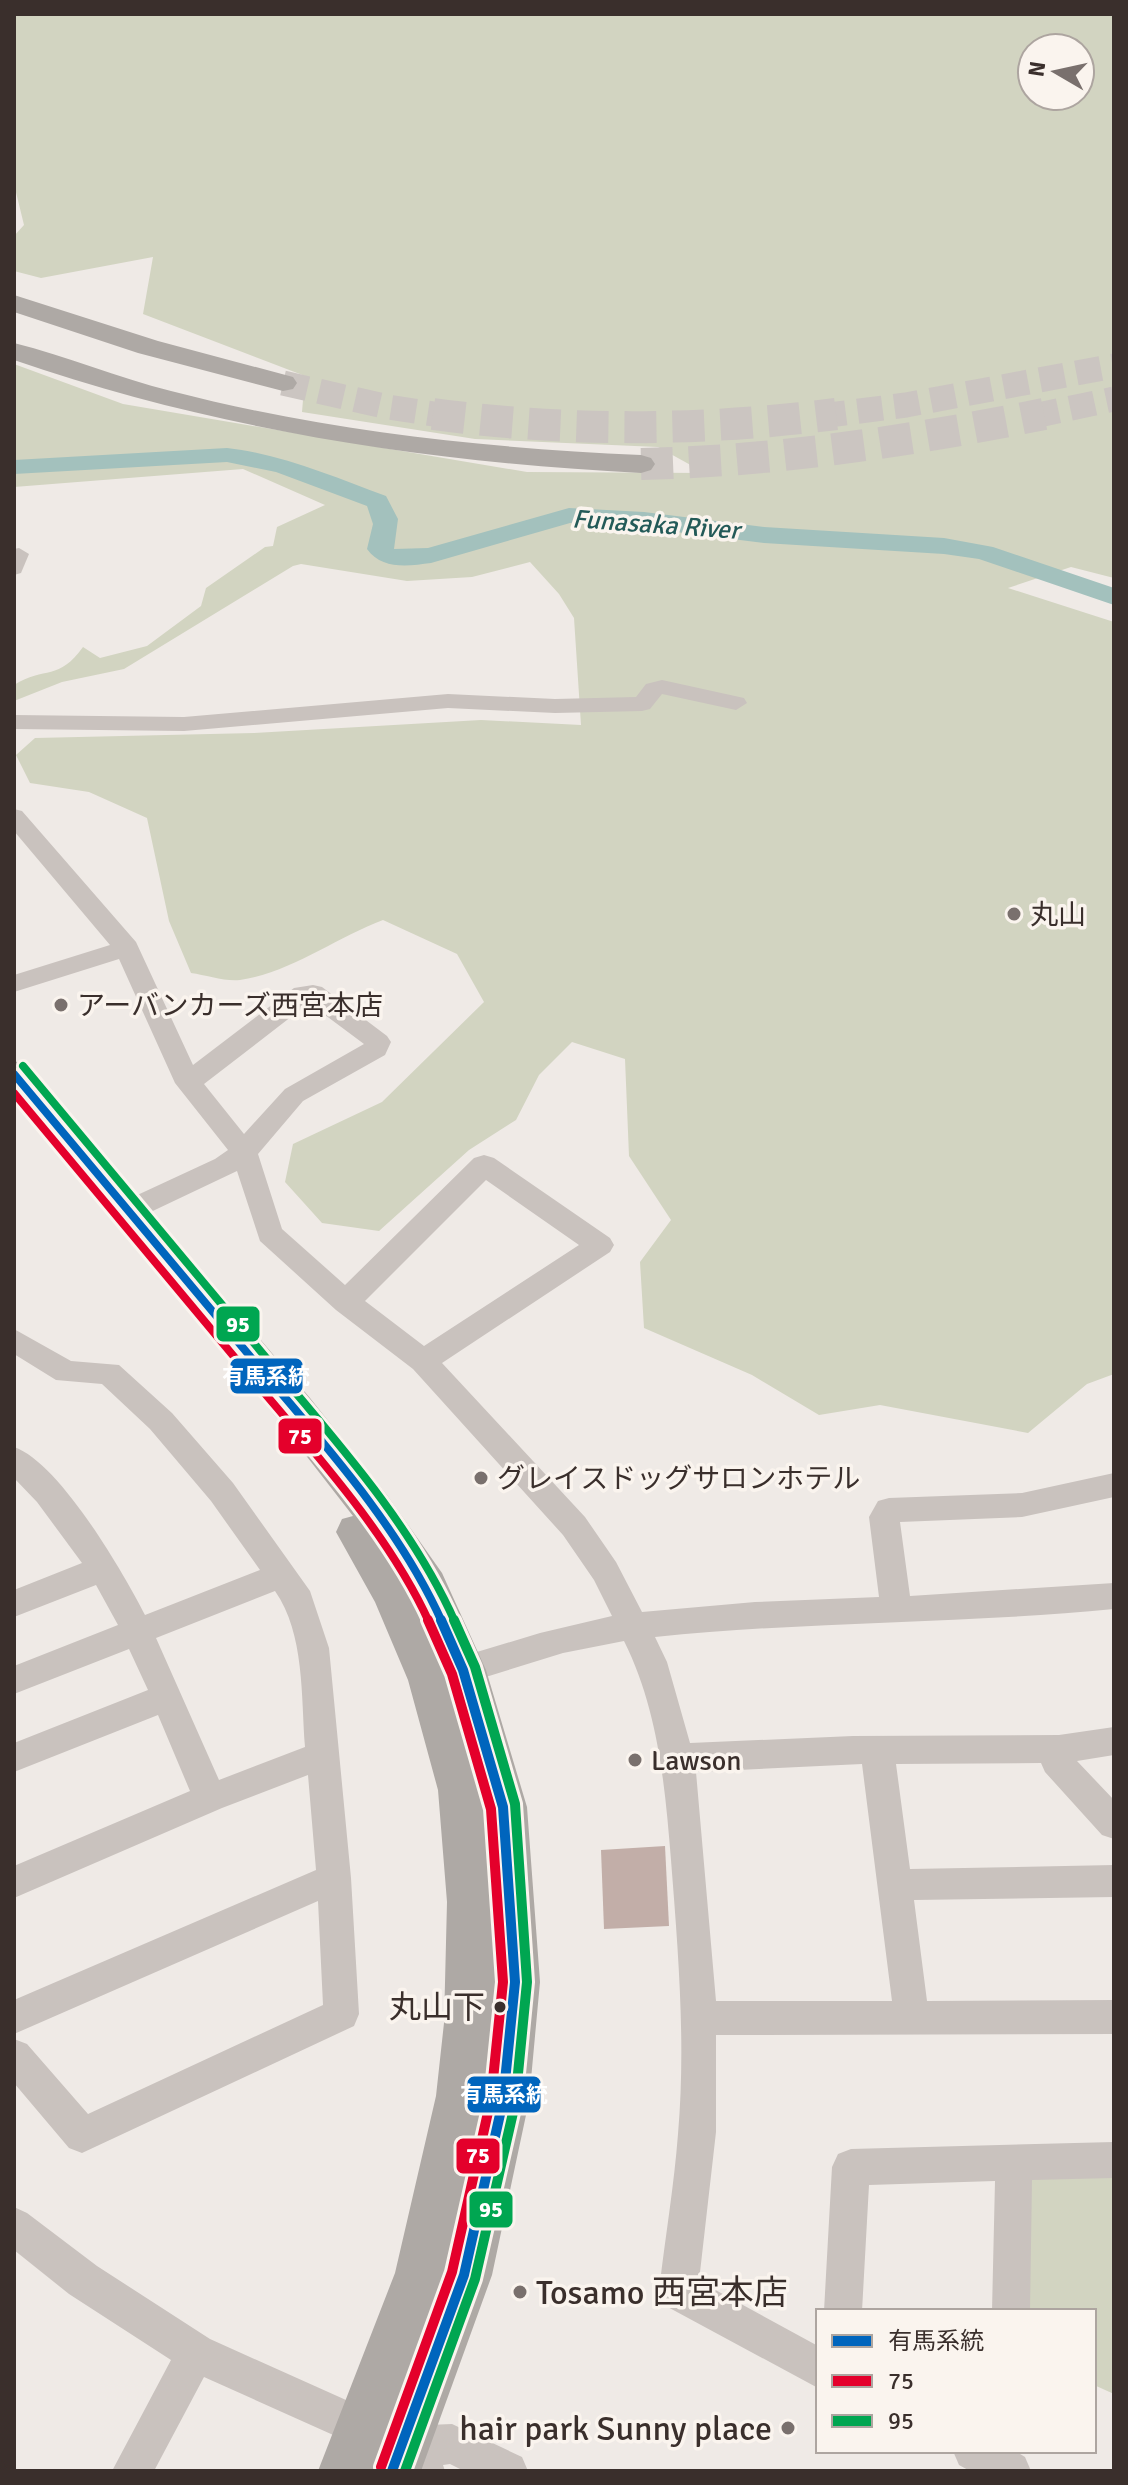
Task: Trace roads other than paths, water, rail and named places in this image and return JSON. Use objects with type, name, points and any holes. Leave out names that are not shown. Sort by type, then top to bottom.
[{"type":"highway","points":[[14,284],[148,347],[283,383]]},
{"type":"highway","points":[[14,303],[67,311]]},
{"type":"highway","points":[[14,335],[210,398],[422,446]]},
{"type":"highway","points":[[14,351],[50,365],[171,398],[282,423],[422,446],[522,458],[641,464]]},
{"type":"highway","points":[[14,1074],[295,1410],[371,1507],[426,1586],[447,1675],[462,1790],[472,1902],[470,2023],[462,2096],[423,2273],[397,2454],[347,2471]]},
{"type":"highway","points":[[14,1109],[355,1527],[447,1675]]},
{"type":"street","points":[[14,722],[184,724],[448,701],[555,706],[642,704],[654,689],[662,687],[736,703]]},
{"type":"street","points":[[14,816],[127,948],[188,1083],[244,1152],[270,1234],[346,1302],[423,1361],[574,1526],[605,1571],[634,1626],[651,1662],[677,1758],[697,1962],[697,2132],[678,2291],[816,2367]]},
{"type":"street","points":[[14,984],[127,948]]},
{"type":"street","points":[[128,1211],[225,1166],[244,1152],[294,1095],[376,1049],[378,1042],[313,993],[303,994],[188,1083]]},
{"type":"street","points":[[346,1302],[484,1165],[600,1245],[423,1361]]},
{"type":"street","points":[[14,1340],[66,1372],[109,1373],[161,1421],[212,1480],[299,1600],[313,1648],[334,1878],[341,2014],[82,2135],[14,2056]]},
{"type":"street","points":[[14,1459],[37,1479],[103,1568],[137,1632],[210,1798]]},
{"type":"street","points":[[896,1610],[884,1517],[889,1510],[1022,1505],[1114,1485]]},
{"type":"street","points":[[14,1604],[103,1568]]},
{"type":"street","points":[[14,1680],[282,1575]]},
{"type":"street","points":[[447,1675],[572,1637],[634,1626],[795,1611],[1013,1606],[1114,1596]]},
{"type":"street","points":[[14,1758],[166,1697]]},
{"type":"street","points":[[677,1758],[877,1750],[1051,1749],[1114,1741]]},
{"type":"street","points":[[1051,1749],[1057,1762],[1114,1824]]},
{"type":"street","points":[[877,1750],[912,2019]]},
{"type":"street","points":[[14,1882],[210,1798],[323,1755]]},
{"type":"street","points":[[14,2017],[334,1878]]},
{"type":"street","points":[[894,1885],[1114,1881]]},
{"type":"street","points":[[699,2018],[1114,2017]]},
{"type":"street","points":[[843,2309],[851,2167],[1114,2160]]},
{"type":"street","points":[[1011,2309],[1014,2163]]},
{"type":"street","points":[[14,2226],[83,2280],[196,2353],[397,2454],[452,2444],[508,2471]]},
{"type":"street","points":[[132,2471],[196,2353]]},
{"type":"waterway","name":"Funasaka River","points":[[14,467],[227,455],[253,458],[377,501],[385,519],[380,549],[386,556],[412,558],[431,555],[569,515],[644,520],[764,535],[944,546],[984,552],[1114,597]]},
{"type":"tunnel","points":[[821,416],[906,405],[1114,366]]},
{"type":"tunnel","points":[[283,383],[388,407],[437,414]]},
{"type":"tunnel","points":[[1038,415],[1114,399]]},
{"type":"tunnel","points":[[433,414],[437,414]]},
{"type":"tunnel","points":[[437,414],[534,424],[634,427],[735,424],[836,414]]},
{"type":"tunnel","points":[[437,414],[447,416]]},
{"type":"tunnel","points":[[1038,415],[1044,414]]},
{"type":"tunnel","points":[[641,464],[743,459],[844,448],[1038,415]]},
{"type":"tunnel","points":[[1034,416],[1038,415]]},
{"type":"place","name":"丸山","points":[[1014,914]]},
{"type":"place","name":"アーバンカーズ西宮本店","points":[[61,1005]]},
{"type":"place","name":"グレイスドッグサロンホテル","points":[[481,1478]]},
{"type":"place","name":"Lawson","points":[[635,1760]]},
{"type":"place","name":"丸山下","points":[[500,2007]]},
{"type":"place","name":"Tosamo 西宮本店","points":[[520,2292]]},
{"type":"place","name":"hair park Sunny place","points":[[788,2428]]}]
